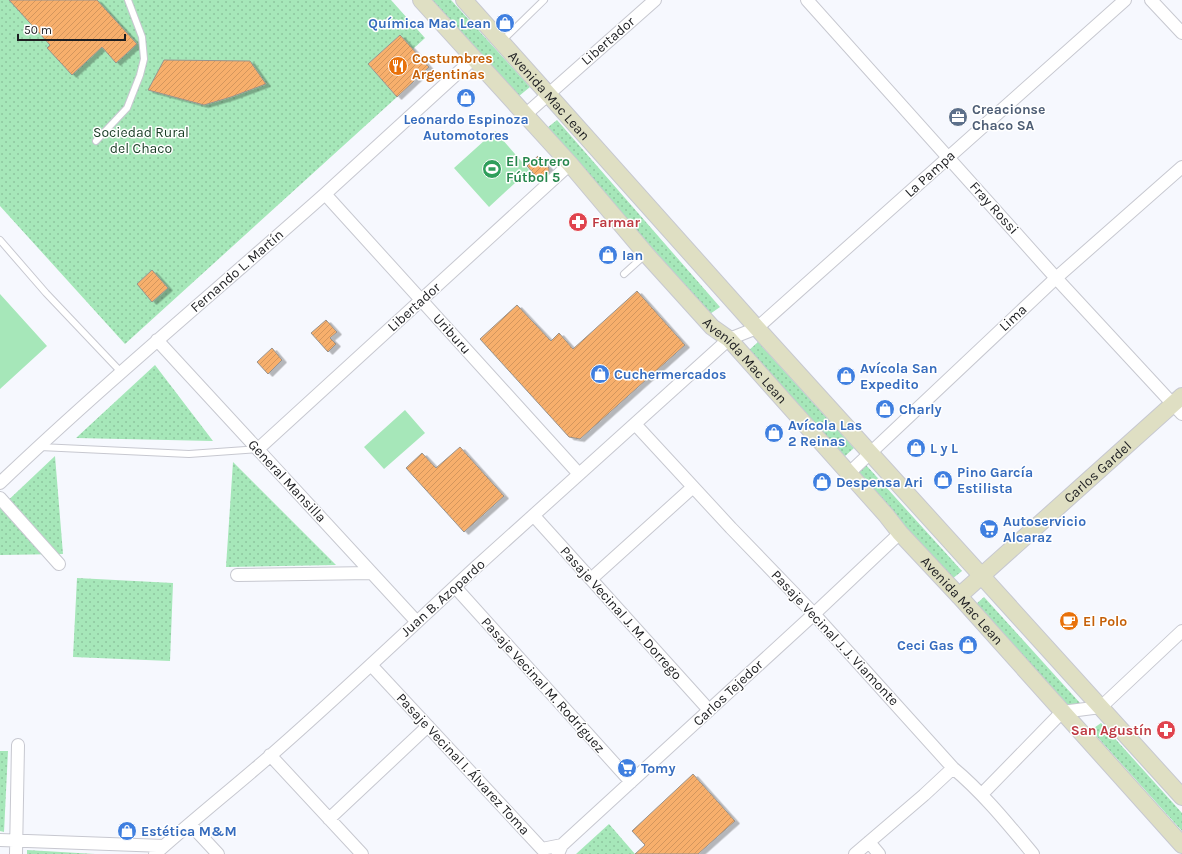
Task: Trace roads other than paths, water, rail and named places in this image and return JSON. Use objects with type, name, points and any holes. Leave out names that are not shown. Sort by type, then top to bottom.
[{"type":"main road","name":"Avenida Mac Lean","points":[[421,0],[570,164],[646,254],[712,327],[729,339],[886,515],[900,533],[959,596],[1182,845]]},
{"type":"main road","name":"Avenida Mac Lean","points":[[464,0],[757,328],[1182,797]]},
{"type":"main road","name":"Carlos Gardel","points":[[959,596],[1179,405]]},
{"type":"street","name":"Libertador","points":[[526,115],[655,0]]},
{"type":"street","name":"Fray Rossi","points":[[807,0],[1056,278],[1179,405]]},
{"type":"street","name":"La Pampa","points":[[729,339],[757,328],[1125,0]]},
{"type":"street","points":[[1151,0],[1182,33]]},
{"type":"street","name":"Fernando L. Martín","points":[[0,483],[121,372],[325,194],[474,58]]},
{"type":"street","name":"Libertador","points":[[258,449],[570,164]]},
{"type":"street","name":"Lima","points":[[848,474],[1056,278],[1182,167]]},
{"type":"street","name":"Uriburu","points":[[325,194],[579,474]]},
{"type":"street","name":"Juan B. Azopardo","points":[[159,850],[270,755],[371,665],[729,339]]},
{"type":"street","name":"General Mansilla","points":[[157,340],[417,622]]},
{"type":"street","name":"Pasaje Vecinal J. J. Viamonte","points":[[635,424],[814,614],[953,768],[982,794],[1033,854]]},
{"type":"street","points":[[591,579],[693,486]]},
{"type":"street","points":[[0,498],[59,564]]},
{"type":"street","name":"Pasaje Vecinal J. M. Dorrego","points":[[534,516],[709,710]]},
{"type":"street","name":"Carlos Tejedor","points":[[560,849],[900,533]]},
{"type":"street","points":[[237,575],[372,573]]},
{"type":"street","name":"Pasaje Vecinal M. Rodríguez","points":[[456,588],[631,782]]},
{"type":"street","points":[[982,794],[1062,712],[1101,707],[1182,631]]},
{"type":"street","name":"Pasaje Vecinal I. Álvarez Toma","points":[[371,665],[542,849],[560,849]]},
{"type":"street","points":[[329,819],[428,726]]},
{"type":"street","points":[[16,854],[18,745]]},
{"type":"street","points":[[270,755],[362,854]]},
{"type":"street","points":[[855,854],[953,768]]},
{"type":"street","points":[[190,824],[218,854]]},
{"type":"street","points":[[0,840],[159,850]]},
{"type":"street","points":[[869,842],[879,854]]},
{"type":"lane","points":[[96,141],[127,108],[140,75],[144,59],[142,37],[128,0]]},
{"type":"lane","points":[[501,42],[544,0]]},
{"type":"lane","points":[[0,240],[46,293],[121,372]]},
{"type":"lane","points":[[624,274],[646,254]]},
{"type":"lane","points":[[38,447],[189,454],[258,449]]},
{"type":"place","name":"Química Mac Lean","points":[[505,23]]},
{"type":"place","name":"Costumbres Argentinas","points":[[398,66]]},
{"type":"place","name":"Leonardo Espinoza Automotores","points":[[466,98]]},
{"type":"place","name":"Creacionse Chaco SA","points":[[958,117]]},
{"type":"place","name":"El Potrero Fútbol 5","points":[[492,169]]},
{"type":"place","name":"Farmar","points":[[578,222]]},
{"type":"place","name":"Ian","points":[[608,255]]},
{"type":"place","name":"Cuchermercados","points":[[600,374]]},
{"type":"place","name":"Avícola San Expedito","points":[[846,376]]},
{"type":"place","name":"Charly","points":[[885,409]]},
{"type":"place","name":"Avícola Las 2 Reinas","points":[[774,433]]},
{"type":"place","name":"L y L","points":[[916,448]]},
{"type":"place","name":"Pino García Estilista","points":[[943,480]]},
{"type":"place","name":"Despensa Ari","points":[[822,482]]},
{"type":"place","name":"Autoservicio Alcaraz","points":[[989,529]]},
{"type":"place","name":"El Polo","points":[[1069,621]]},
{"type":"place","name":"Ceci Gas","points":[[968,645]]},
{"type":"place","name":"San Agustín","points":[[1166,730]]},
{"type":"place","name":"Tomy","points":[[627,768]]},
{"type":"place","name":"Estética M&M","points":[[127,831]]},
{"type":"park label","name":"Sociedad Rural del Chaco","points":[[141,140]]}]
